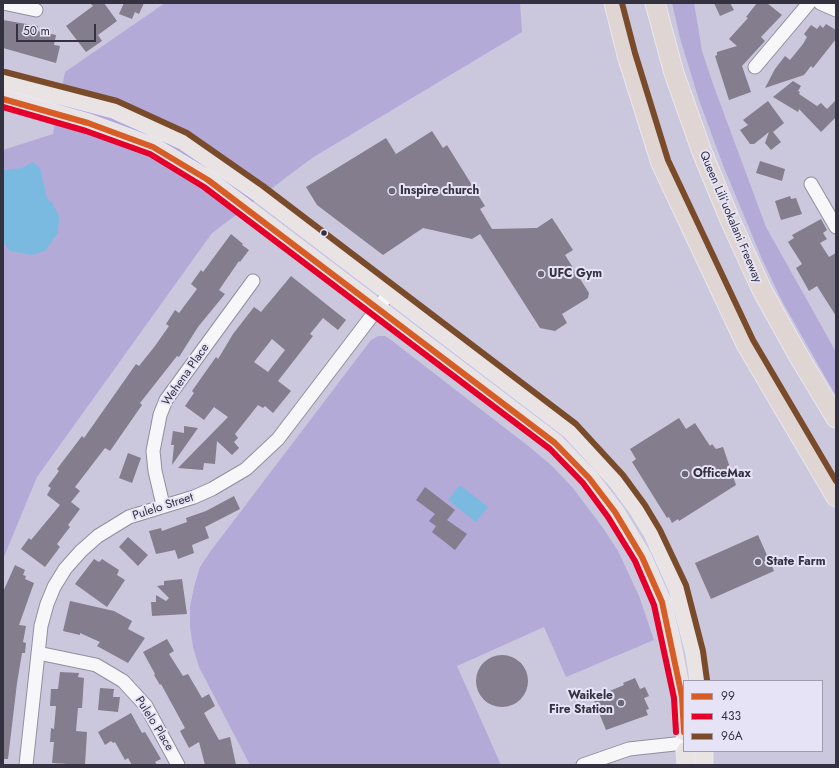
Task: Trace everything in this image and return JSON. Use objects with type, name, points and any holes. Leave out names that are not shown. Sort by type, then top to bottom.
[{"type":"highway","points":[[614,3],[627,55],[661,163],[746,344],[836,497]]},
{"type":"highway","name":"Queen Liliʻuokalani Freeway","points":[[655,3],[674,73],[702,152],[730,220],[762,290],[798,355],[836,418]]},
{"type":"main road","points":[[3,80],[114,109],[183,140],[258,192],[571,430],[617,480],[639,510],[653,533],[675,582],[687,618],[695,652],[699,680]]},
{"type":"main road","points":[[3,99],[88,123],[152,147],[208,180],[555,442],[589,478],[615,512],[642,557],[662,602],[677,669],[683,723]]},
{"type":"main road","points":[[685,752],[686,765]]},
{"type":"main road","points":[[704,752],[704,765]]},
{"type":"street","points":[[3,3],[36,10]]},
{"type":"street","points":[[755,67],[810,3]]},
{"type":"street","points":[[820,3],[836,10]]},
{"type":"street","points":[[811,184],[836,228]]},
{"type":"street","name":"Wehena Place","points":[[163,505],[155,471],[153,451],[160,414],[166,400],[253,281]]},
{"type":"street","name":"Pulelo Street","points":[[26,765],[41,626],[47,604],[54,587],[65,569],[81,551],[114,526],[141,512],[194,497],[212,489],[246,469],[278,439],[390,292]]},
{"type":"street","name":"Pulelo Place","points":[[38,653],[96,665],[123,681],[146,706],[178,765]]},
{"type":"street","points":[[583,765],[629,749],[683,743]]},
{"type":"shaded area","points":[[165,3],[520,3],[522,32],[312,158],[212,233],[37,477],[3,559],[3,150],[53,134],[65,72]]},
{"type":"shaded area","points":[[672,3],[694,3],[702,51],[766,227],[836,352],[836,396],[782,301],[762,259],[723,165],[699,100],[680,38]]},
{"type":"shaded area","points":[[378,336],[385,336],[391,340],[527,445],[551,465],[573,488],[618,551],[639,596],[654,640],[566,677],[544,627],[457,666],[501,765],[250,765],[199,667],[193,647],[190,627],[190,607],[194,587],[200,567],[210,552],[371,340]]},
{"type":"water","points":[[33,162],[40,168],[47,198],[53,204],[59,216],[58,233],[45,251],[32,255],[10,251],[3,242],[3,170],[22,168]]},
{"type":"water","points":[[460,485],[488,507],[476,522],[448,500]]},
{"type":"building","points":[[90,3],[104,3],[117,21],[98,35],[102,41],[86,52],[66,26],[93,6]]},
{"type":"building","points":[[124,3],[144,3],[139,14],[135,12],[132,19],[119,14]]},
{"type":"building","points":[[714,3],[730,3],[734,10],[720,16]]},
{"type":"building","points":[[757,3],[767,3],[782,15],[761,37],[765,41],[742,66],[751,92],[729,100],[715,56],[717,55],[717,52],[737,46],[729,39],[748,18],[746,17]]},
{"type":"building","points":[[3,20],[38,26],[37,31],[56,35],[54,45],[60,46],[56,63],[3,48]]},
{"type":"building","points":[[826,24],[836,30],[836,39],[813,68],[811,66],[804,75],[765,88],[775,69],[785,56],[790,60],[803,44],[807,37],[804,34],[811,25],[817,29],[820,25],[823,28]]},
{"type":"building","points":[[793,81],[801,86],[798,91],[800,92],[799,94],[817,106],[821,103],[827,109],[836,100],[836,117],[821,132],[799,109],[798,112],[773,97]]},
{"type":"building","points":[[768,101],[784,123],[773,132],[781,142],[771,150],[765,143],[769,132],[754,144],[750,144],[740,130],[748,125],[743,120]]},
{"type":"building","name":"Inspire church","points":[[432,131],[443,148],[447,145],[485,206],[480,209],[492,229],[537,228],[552,218],[573,250],[565,255],[589,293],[588,298],[562,314],[567,323],[555,331],[540,328],[480,234],[472,239],[423,228],[383,255],[317,205],[306,187],[386,138],[396,154]]},
{"type":"building","points":[[760,161],[785,169],[782,181],[756,173]]},
{"type":"building","points":[[790,196],[791,199],[796,198],[802,214],[781,220],[775,201]]},
{"type":"building","points":[[821,219],[827,230],[823,233],[827,239],[820,243],[829,257],[836,253],[836,316],[817,286],[809,291],[796,268],[802,264],[788,242],[794,238],[792,235]]},
{"type":"building","points":[[231,234],[249,250],[240,262],[239,261],[219,290],[225,294],[198,327],[179,357],[177,356],[140,403],[142,405],[110,451],[105,448],[75,487],[80,491],[71,502],[80,509],[68,525],[70,527],[57,544],[60,547],[45,567],[21,549],[29,538],[31,540],[60,505],[47,495],[51,488],[48,486],[59,471],[57,469],[82,436],[84,438],[136,364],[139,366],[155,346],[169,326],[166,324],[175,310],[179,313],[197,289],[191,284],[201,270],[203,272]]},
{"type":"building","points":[[291,276],[346,320],[338,330],[323,318],[310,334],[313,336],[278,381],[291,391],[273,413],[265,406],[263,408],[258,405],[235,434],[238,438],[234,442],[239,448],[232,455],[217,441],[215,464],[204,463],[203,470],[178,468],[228,417],[214,407],[204,420],[185,406],[194,393],[192,391],[216,357],[218,359],[233,334],[254,307],[261,312]],"holes":[[[272,339],[285,350],[268,372],[254,362]]]},
{"type":"building","name":"OfficeMax","points":[[679,418],[686,429],[695,423],[710,446],[712,444],[716,449],[723,447],[736,485],[679,521],[678,519],[672,523],[669,517],[667,518],[632,462],[636,459],[630,449]]},
{"type":"building","points":[[184,426],[198,428],[172,465],[174,445],[171,445],[173,431],[184,433]]},
{"type":"building","points":[[128,453],[141,458],[132,483],[119,478]]},
{"type":"building","points":[[425,487],[455,510],[447,520],[467,534],[455,550],[432,532],[436,526],[429,521],[435,514],[416,500]]},
{"type":"building","points":[[234,496],[240,509],[205,527],[209,538],[192,545],[194,553],[178,559],[175,550],[156,554],[149,531],[161,528],[162,531],[187,522],[186,518],[206,511]]},
{"type":"building","points":[[758,535],[774,571],[711,599],[695,563]]},
{"type":"building","points":[[128,537],[148,555],[138,566],[119,547]]},
{"type":"building","points":[[94,559],[99,562],[102,559],[119,570],[117,575],[125,580],[107,607],[75,584]]},
{"type":"building","points":[[15,565],[25,570],[23,575],[26,576],[25,579],[34,583],[19,625],[26,626],[23,642],[26,643],[25,653],[22,653],[17,683],[8,759],[3,759],[3,592]]},
{"type":"building","points":[[182,579],[187,614],[152,616],[151,602],[156,602],[156,595],[166,601],[169,598],[157,586],[164,585],[164,581]]},
{"type":"building","points":[[70,601],[114,611],[132,621],[128,629],[145,638],[128,663],[97,646],[100,642],[80,633],[80,635],[63,631]]},
{"type":"building","points":[[167,639],[174,651],[169,654],[183,676],[188,674],[202,698],[209,694],[215,706],[204,713],[219,740],[230,737],[236,765],[205,765],[199,742],[189,748],[180,731],[185,728],[161,684],[160,685],[154,675],[155,674],[143,652]]},
{"type":"building","points":[[502,655],[512,657],[520,663],[526,671],[528,681],[526,691],[520,699],[512,705],[502,707],[492,705],[484,699],[478,691],[476,681],[478,671],[484,663],[492,657]]},
{"type":"building","points":[[60,672],[79,673],[78,677],[84,678],[82,708],[78,708],[76,731],[87,732],[85,765],[52,763],[54,742],[50,742],[51,728],[54,729],[56,706],[50,706],[51,689],[58,689]]},
{"type":"building","name":"Waikele Fire Station","points":[[635,678],[640,689],[645,687],[649,696],[644,698],[649,709],[646,710],[648,715],[606,730],[593,698],[624,685],[623,683]]},
{"type":"building","points":[[100,688],[114,689],[113,697],[120,697],[118,712],[98,710]]},
{"type":"building","points":[[131,713],[142,733],[145,732],[161,759],[155,762],[157,765],[132,765],[128,758],[125,760],[115,742],[113,743],[111,741],[105,745],[98,732]]},
{"type":"transit line","name":"96A","points":[[622,3],[635,53],[668,160],[753,340],[836,481]]},
{"type":"transit line","name":"96A","points":[[5,72],[117,101],[187,133],[263,186],[576,424],[623,475],[645,505],[660,530],[686,585],[703,651],[707,680]]},
{"type":"transit line","name":"99","points":[[3,99],[88,123],[153,147],[208,180],[555,443],[589,478],[615,512],[642,557],[662,602],[682,697],[683,714]]},
{"type":"transit line","name":"433","points":[[3,107],[86,131],[150,154],[204,187],[550,449],[583,483],[608,517],[635,561],[654,605],[674,698],[676,732]]},
{"type":"place","name":"Inspire church","points":[[392,191]]},
{"type":"place","name":"UFC Gym","points":[[541,274]]},
{"type":"place","name":"OfficeMax","points":[[685,474]]},
{"type":"place","name":"State Farm","points":[[758,562]]},
{"type":"place","name":"Waikele Fire Station","points":[[621,703]]}]
